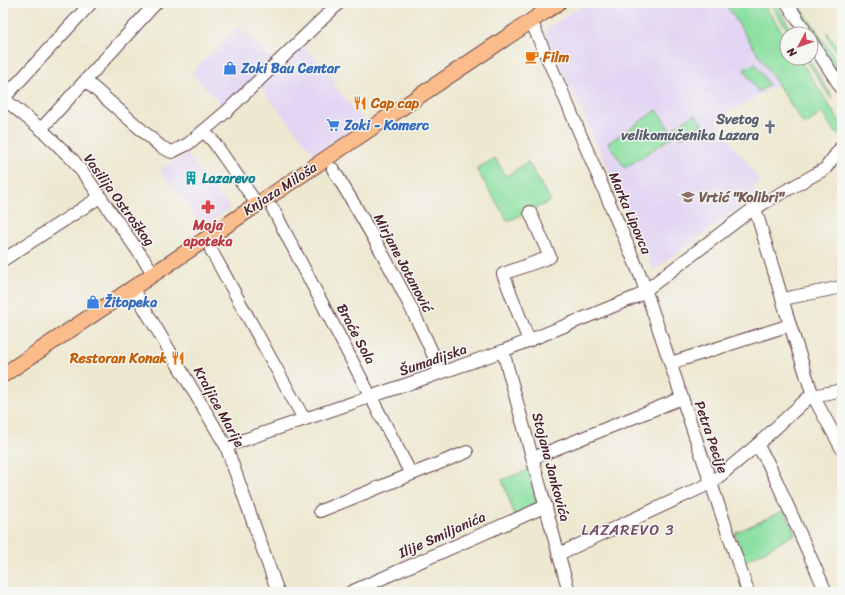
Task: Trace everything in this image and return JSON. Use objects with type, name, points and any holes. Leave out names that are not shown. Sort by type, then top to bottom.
[{"type":"main road","name":"Knjaza Miloša","points":[[3,375],[558,3]]},
{"type":"street","points":[[3,98],[91,3]]},
{"type":"street","points":[[41,129],[156,3]]},
{"type":"street","points":[[86,81],[166,151],[176,151],[188,144],[254,85],[339,3]]},
{"type":"street","points":[[787,3],[802,26]]},
{"type":"street","name":"Marka Lipovca","points":[[531,21],[642,277],[646,291]]},
{"type":"street","points":[[819,53],[842,89]]},
{"type":"street","name":"Vasilija Ostroškog","points":[[3,98],[41,129],[73,160],[154,274]]},
{"type":"street","points":[[203,131],[213,141],[257,204]]},
{"type":"street","points":[[646,291],[755,208],[824,169],[842,146]]},
{"type":"street","name":"Mirjane Jotanović","points":[[333,169],[371,233],[405,296],[430,346],[440,374]]},
{"type":"street","points":[[3,260],[100,197]]},
{"type":"street","name":"Braće Sola","points":[[273,208],[411,474]]},
{"type":"street","points":[[755,208],[813,396],[842,449]]},
{"type":"street","points":[[529,341],[503,274],[550,257],[530,212]]},
{"type":"street","points":[[211,250],[304,419]]},
{"type":"street","points":[[783,299],[842,287]]},
{"type":"street","name":"Kraljice Marije","points":[[133,289],[226,446],[278,592]]},
{"type":"street","name":"Šumadijska","points":[[226,446],[440,374],[503,351],[638,296],[646,291]]},
{"type":"street","name":"Petra Pecije","points":[[646,291],[748,592]]},
{"type":"street","points":[[671,363],[790,325]]},
{"type":"street","name":"Stojana Jankovića","points":[[503,351],[569,592]]},
{"type":"street","points":[[559,554],[711,483],[813,396],[842,390]]},
{"type":"street","points":[[533,458],[682,398]]},
{"type":"street","points":[[757,445],[777,482],[826,592]]},
{"type":"street","points":[[320,511],[467,452]]},
{"type":"street","name":"Ilije Smiljanića","points":[[351,592],[546,506]]},
{"type":"shaded area","points":[[585,3],[725,3],[777,84],[715,121],[761,181],[753,189],[756,195],[653,271],[616,185],[545,33],[548,28]]},
{"type":"shaded area","name":"Zoki Bau Centar","points":[[239,26],[273,61],[224,107],[191,73]]},
{"type":"shaded area","points":[[302,44],[337,81],[333,85],[367,124],[318,158],[259,86]]},
{"type":"shaded area","points":[[187,155],[230,208],[204,226],[159,170]]},
{"type":"green space","points":[[725,3],[763,3],[779,27],[779,66],[804,66],[839,121],[841,131],[838,134],[835,132],[822,113],[804,125]]},
{"type":"green space","points":[[769,3],[775,3],[789,26],[785,26]]},
{"type":"green space","points":[[795,3],[798,3],[813,26],[808,26]]},
{"type":"green space","points":[[827,32],[842,53],[842,60],[829,41]]},
{"type":"green space","points":[[819,34],[842,69],[842,78],[819,44]]},
{"type":"green space","points":[[755,63],[769,85],[758,92],[744,70]]},
{"type":"green space","points":[[810,66],[813,66],[833,98],[831,99]]},
{"type":"green space","points":[[657,110],[674,136],[625,168],[608,143]]},
{"type":"green space","points":[[695,114],[702,124],[681,138],[674,127]]},
{"type":"green space","points":[[495,158],[506,176],[528,162],[551,201],[508,221],[476,169]]},
{"type":"green space","points":[[531,469],[540,504],[515,516],[502,480]]},
{"type":"green space","points":[[785,510],[795,534],[744,562],[735,533]]},
{"type":"place","name":"Film","points":[[532,57]]},
{"type":"place","name":"Zoki Bau Centar","points":[[230,68]]},
{"type":"place","name":"Cap cap","points":[[360,103]]},
{"type":"place","name":"Zoki - Komerc","points":[[333,125]]},
{"type":"place","name":"Svetog velikomučenika Lazara","points":[[770,127]]},
{"type":"place","name":"Lazarevo","points":[[191,178]]},
{"type":"place","name":"Vrtić \"Kolibri\"","points":[[688,197]]},
{"type":"place","name":"Moja apoteka","points":[[208,207]]},
{"type":"place","name":"Žitopeka","points":[[93,302]]},
{"type":"place","name":"Restoran Konak","points":[[178,358]]},
{"type":"district","name":"LAZAREVO 3","points":[[628,530]]}]
